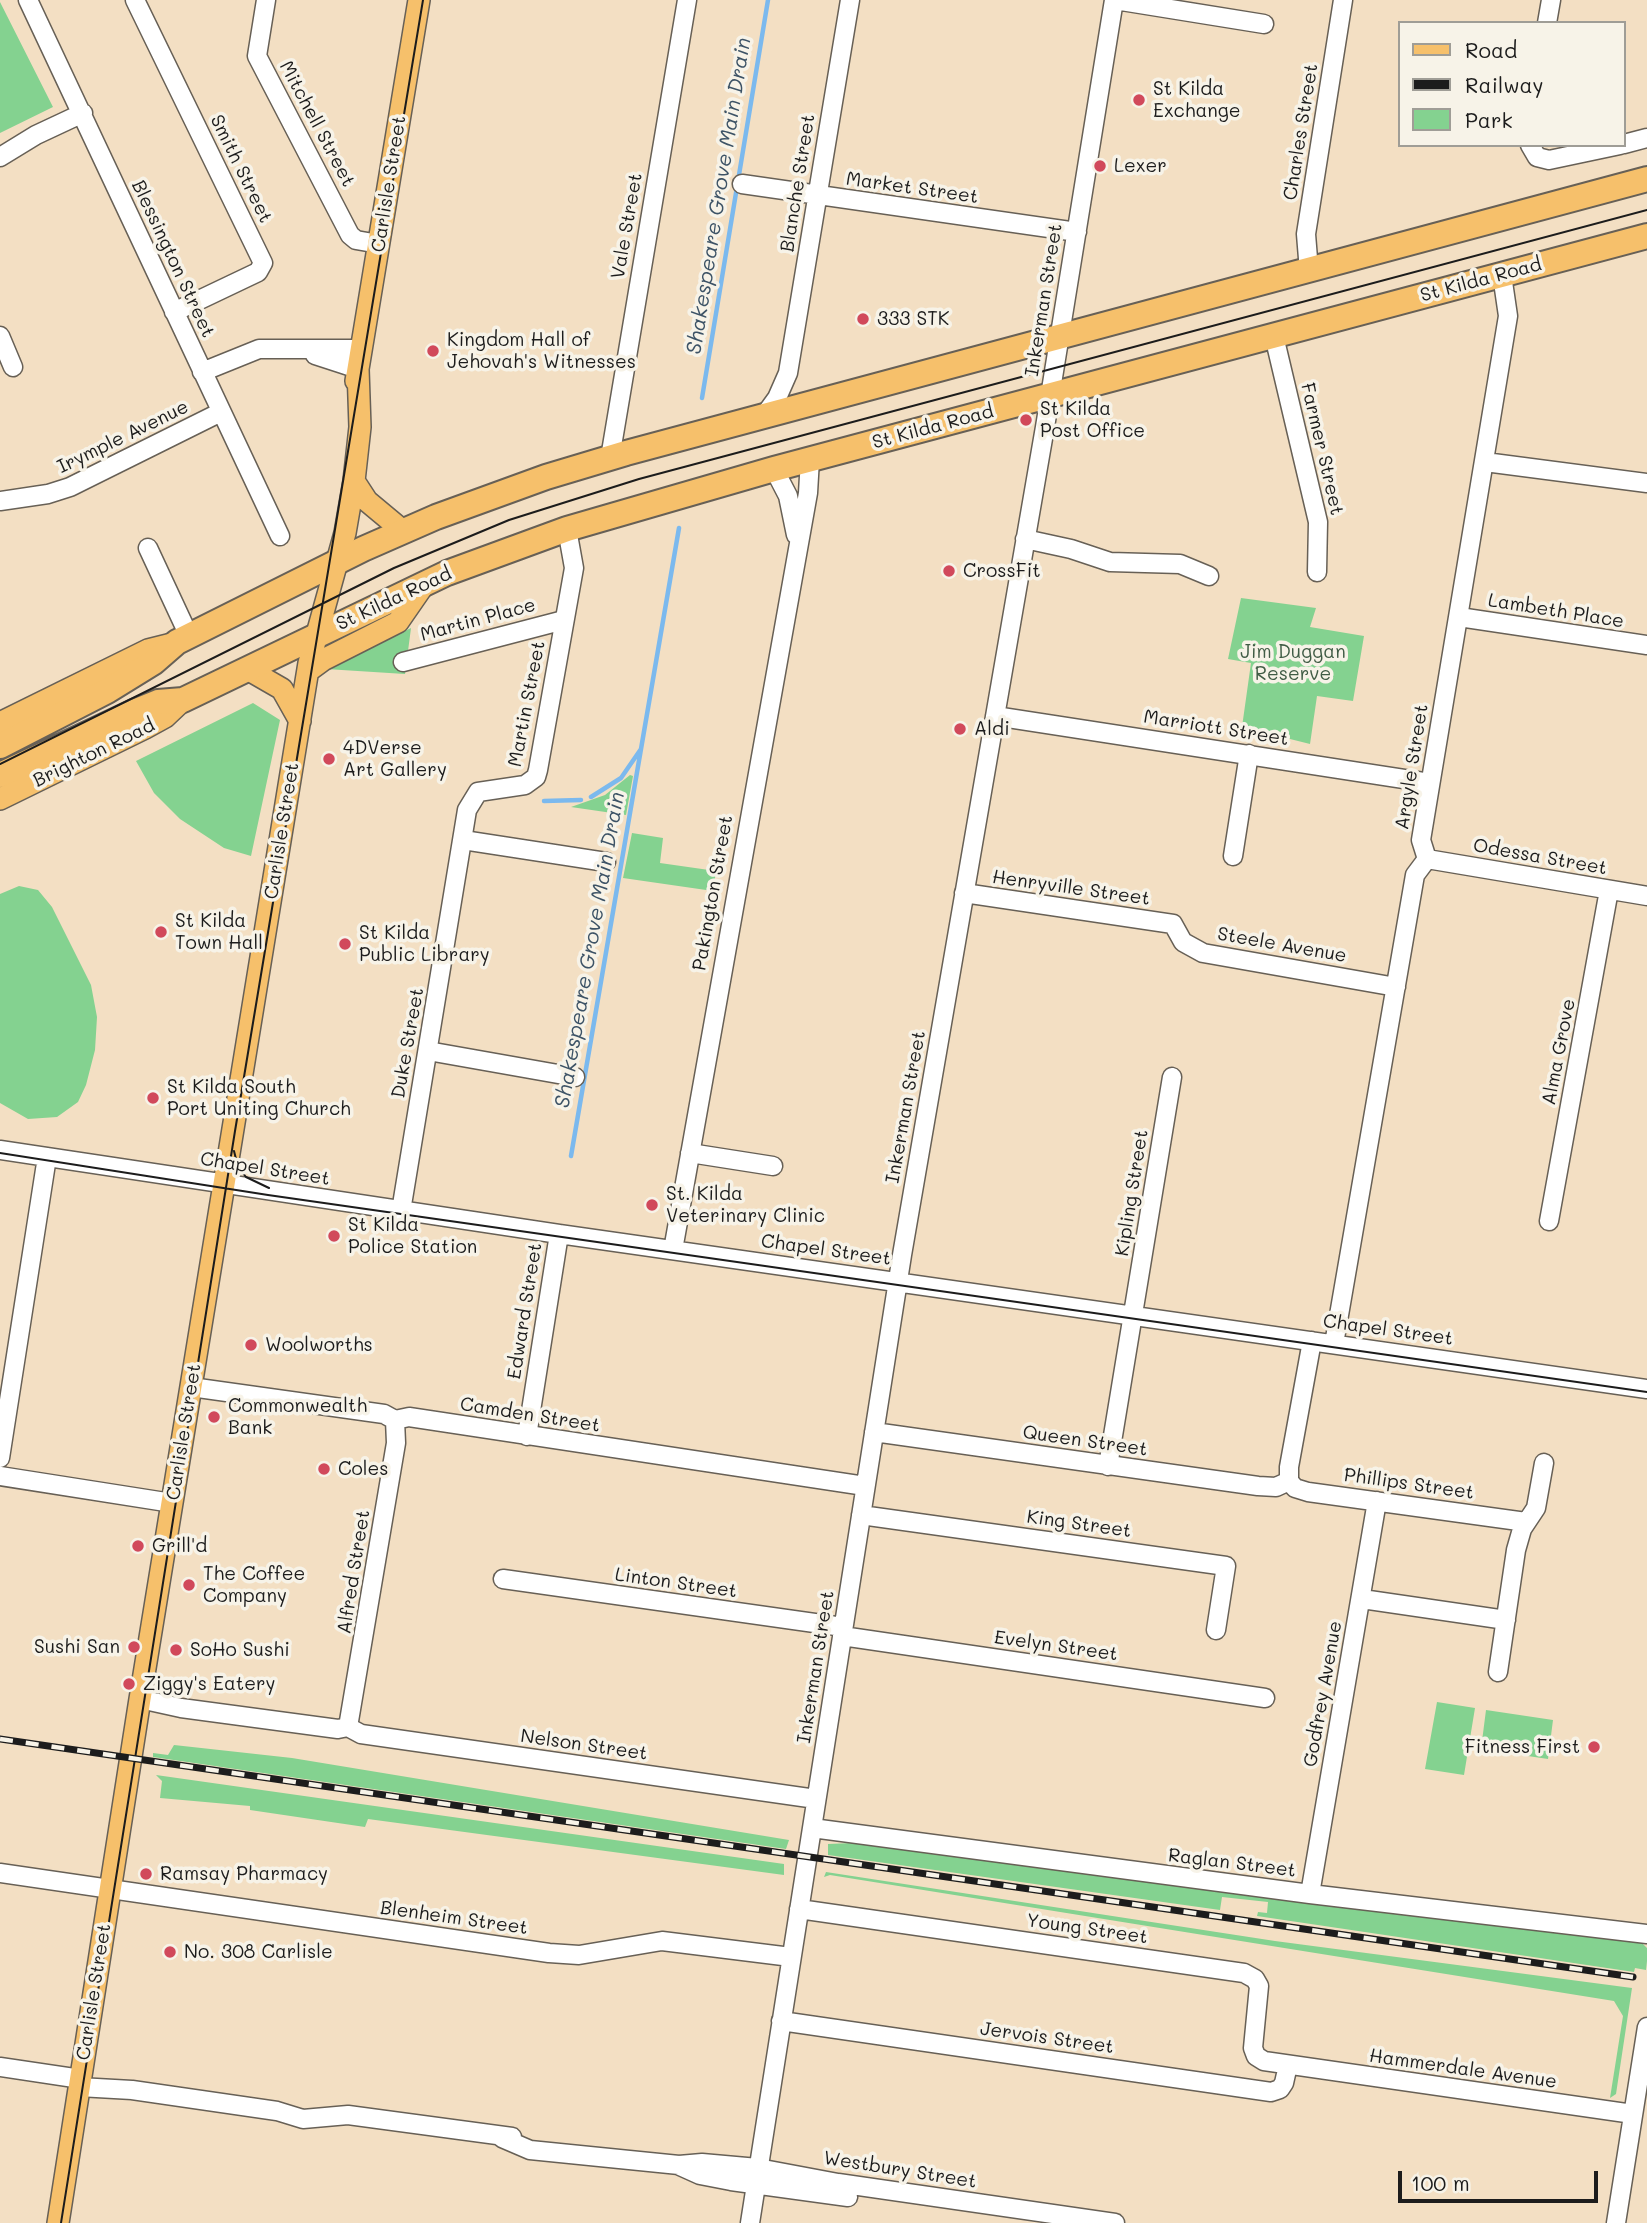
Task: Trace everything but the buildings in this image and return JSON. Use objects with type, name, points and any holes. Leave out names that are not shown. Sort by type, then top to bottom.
[{"type":"highway","points":[[0,746],[107,691],[154,662],[183,639],[331,565],[403,531],[546,478],[764,416],[1647,178]]},
{"type":"highway","name":"St Kilda Road","points":[[314,639],[425,583],[567,529],[810,459],[1647,236]]},
{"type":"highway","name":"Brighton Road","points":[[0,775],[96,740],[158,702],[183,700],[314,639]]},
{"type":"main road","name":"Carlisle Street","points":[[331,565],[360,359],[419,0]]},
{"type":"main road","name":"Carlisle Street","points":[[58,2223],[140,1699],[308,671],[331,565],[354,481],[360,427],[360,359]]},
{"type":"main road","points":[[354,481],[368,501],[403,531]]},
{"type":"main road","points":[[308,671],[398,622],[425,583]]},
{"type":"main road","points":[[0,723],[148,650],[183,639]]},
{"type":"main road","points":[[249,670],[282,689],[300,721]]},
{"type":"main road","points":[[68,689],[107,691]]},
{"type":"main road","name":"Brighton Road","points":[[0,799],[96,740]]},
{"type":"street","name":"Blessington Street","points":[[28,0],[280,536]]},
{"type":"street","name":"Smith Street","points":[[135,0],[263,263],[258,272],[174,312]]},
{"type":"street","name":"Mitchell Street","points":[[266,0],[257,56],[352,238],[379,244]]},
{"type":"street","name":"Vale Street","points":[[610,458],[687,0]]},
{"type":"street","name":"Blanche Street","points":[[764,416],[777,398],[788,373],[850,0]]},
{"type":"street","points":[[1115,0],[1264,24]]},
{"type":"street","name":"Inkerman Street","points":[[750,2223],[898,1282],[1115,0]]},
{"type":"street","name":"Charles Street","points":[[1309,271],[1305,244],[1343,0]]},
{"type":"street","points":[[1547,21],[1550,0]]},
{"type":"street","points":[[0,157],[36,135],[83,113]]},
{"type":"street","points":[[1626,144],[1647,138]]},
{"type":"street","points":[[1531,147],[1537,157],[1549,160],[1612,147]]},
{"type":"street","name":"Market Street","points":[[742,184],[1077,232]]},
{"type":"street","name":"Argyle Street","points":[[1427,859],[1420,840],[1508,316],[1502,275]]},
{"type":"street","points":[[0,336],[13,368]]},
{"type":"street","name":"Farmer Street","points":[[1275,336],[1318,522],[1317,572]]},
{"type":"street","points":[[202,372],[247,351],[302,350],[360,359]]},
{"type":"street","points":[[788,373],[793,390],[809,404]]},
{"type":"street","name":"Irymple Avenue","points":[[0,501],[70,488],[221,412]]},
{"type":"street","name":"Pakington Street","points":[[673,1250],[797,542],[808,493],[810,459]]},
{"type":"street","points":[[1485,462],[1647,483]]},
{"type":"street","name":"Pakington Street","points":[[774,469],[788,496],[797,542]]},
{"type":"street","name":"Martin Street","points":[[463,840],[467,810],[478,792],[518,787],[536,777],[574,561],[567,529]]},
{"type":"street","points":[[1025,539],[1071,548],[1110,562],[1180,564],[1209,576]]},
{"type":"street","points":[[148,548],[183,639]]},
{"type":"street","name":"Lambeth Place","points":[[1459,617],[1647,645]]},
{"type":"street","name":"Martin Place","points":[[403,662],[564,620]]},
{"type":"street","name":"Marriott Street","points":[[995,716],[1430,783]]},
{"type":"street","points":[[1233,856],[1249,754]]},
{"type":"street","points":[[463,840],[606,862]]},
{"type":"street","name":"Duke Street","points":[[401,1211],[463,840]]},
{"type":"street","points":[[1334,1344],[1415,874],[1427,859]]},
{"type":"street","name":"Odessa Street","points":[[1427,859],[1647,896]]},
{"type":"street","name":"Alma Grove","points":[[1549,1221],[1609,890]]},
{"type":"street","name":"Henryville Street","points":[[964,893],[1173,924]]},
{"type":"street","name":"Steele Avenue","points":[[1173,924],[1183,942],[1203,953],[1396,987]]},
{"type":"street","points":[[428,1051],[575,1077]]},
{"type":"street","name":"Kipling Street","points":[[1108,1466],[1172,1077]]},
{"type":"street","name":"Chapel Street","points":[[0,1150],[559,1234],[1647,1389]]},
{"type":"street","points":[[690,1153],[773,1166]]},
{"type":"street","points":[[0,1458],[47,1157]]},
{"type":"street","name":"Edward Street","points":[[527,1436],[559,1234]]},
{"type":"street","points":[[1289,1481],[1312,1341]]},
{"type":"street","name":"Camden Street","points":[[191,1387],[384,1415],[395,1420],[409,1417],[865,1486]]},
{"type":"street","name":"Alfred Street","points":[[347,1728],[396,1443],[395,1420]]},
{"type":"street","name":"Queen Street","points":[[874,1432],[1258,1486],[1276,1487],[1289,1481]]},
{"type":"street","points":[[1498,1672],[1516,1550],[1526,1522],[1536,1508],[1544,1463]]},
{"type":"street","points":[[0,1476],[172,1503]]},
{"type":"street","name":"Phillips Street","points":[[1289,1481],[1300,1490],[1526,1522]]},
{"type":"street","name":"Godfrey Avenue","points":[[1310,1894],[1377,1501]]},
{"type":"street","name":"King Street","points":[[861,1515],[1226,1566],[1216,1630]]},
{"type":"street","name":"Linton Street","points":[[503,1579],[842,1632]]},
{"type":"street","points":[[1362,1599],[1506,1620]]},
{"type":"street","name":"Evelyn Street","points":[[842,1632],[1265,1698]]},
{"type":"street","name":"Nelson Street","points":[[140,1699],[181,1708],[347,1728],[361,1734],[816,1799]]},
{"type":"street","name":"Raglan Street","points":[[812,1828],[1310,1894],[1647,1934]]},
{"type":"street","name":"Blenheim Street","points":[[0,1873],[560,1954],[590,1953],[662,1941],[791,1957]]},
{"type":"street","name":"Young Street","points":[[799,1909],[1244,1973],[1255,1979],[1259,1986],[1255,2052],[1264,2062],[1288,2065]]},
{"type":"street","name":"Jervois Street","points":[[781,2021],[1271,2092],[1280,2089],[1284,2083],[1288,2065]]},
{"type":"street","points":[[1616,2223],[1647,2027]]},
{"type":"street","name":"Hammerdale Avenue","points":[[1288,2065],[1633,2114]]},
{"type":"street","name":"Westbury Street","points":[[0,2067],[277,2111],[303,2119],[348,2115],[520,2138],[556,2150],[679,2165],[699,2175],[757,2176],[838,2183],[1115,2223]]},
{"type":"street","name":"Westbury Street","points":[[757,2176],[1031,2223]]},
{"type":"green space","points":[[0,2],[53,107],[0,133]]},
{"type":"green space","name":"Jim Duggan Reserve","points":[[1241,598],[1316,608],[1310,627],[1364,636],[1353,701],[1317,696],[1310,744],[1242,727],[1251,663],[1228,659]]},
{"type":"green space","points":[[411,628],[405,674],[326,669],[342,661]]},
{"type":"green space","points":[[253,703],[280,720],[251,856],[224,848],[180,819],[154,793],[136,761]]},
{"type":"green space","points":[[630,775],[633,776],[626,815],[571,807],[605,795]]},
{"type":"green space","points":[[632,833],[663,838],[660,863],[716,871],[713,891],[623,878]]},
{"type":"green space","points":[[19,886],[38,890],[52,907],[91,985],[97,1017],[95,1050],[86,1085],[78,1102],[57,1117],[28,1119],[0,1103],[0,894]]},
{"type":"green space","points":[[1437,1702],[1475,1708],[1464,1775],[1425,1769]]},
{"type":"green space","points":[[1486,1710],[1553,1720],[1548,1759],[1481,1749]]},
{"type":"green space","points":[[174,1745],[292,1758],[789,1840],[786,1849],[153,1757],[153,1753],[168,1755]]},
{"type":"green space","points":[[156,1775],[784,1864],[784,1875],[368,1819],[365,1827],[250,1810],[250,1806],[160,1798],[162,1781]]},
{"type":"green space","points":[[852,1843],[1641,1942],[1647,1948],[1646,1970],[1635,1968],[1634,1972],[1257,1916],[1258,1912],[1267,1913],[1268,1902],[1222,1897],[1220,1910],[828,1855],[828,1844]]},
{"type":"green space","points":[[826,1872],[1275,1941],[1632,1988],[1616,2094],[1610,2098],[1623,2016],[1614,2001],[830,1875],[824,1877]]},
{"type":"waterway","name":"Shakespeare Grove Main Drain","points":[[702,398],[768,0]]},
{"type":"waterway","name":"Shakespeare Grove Main Drain","points":[[591,797],[621,778],[641,749],[679,528]]},
{"type":"waterway","name":"Shakespeare Grove Main Drain","points":[[571,1156],[641,749]]},
{"type":"waterway","points":[[544,801],[581,800]]},
{"type":"tram line","points":[[61,2223],[235,1131],[423,0]]},
{"type":"tram line","points":[[0,764],[394,568],[509,520],[639,479],[1647,210]]},
{"type":"tram line","points":[[234,1151],[238,1167],[246,1177],[269,1188]]},
{"type":"tram line","points":[[0,1153],[268,1195],[1647,1392]]},
{"type":"railway","points":[[0,1739],[1633,1977]]},
{"type":"place","name":"St Kilda Exchange","points":[[1139,100]]},
{"type":"place","name":"Lexer","points":[[1100,166]]},
{"type":"place","name":"333 STK","points":[[863,319]]},
{"type":"place","name":"Kingdom Hall of Jehovah's Witnesses","points":[[433,351]]},
{"type":"place","name":"St Kilda Post Office","points":[[1026,420]]},
{"type":"place","name":"CrossFit","points":[[949,571]]},
{"type":"place","name":"Aldi","points":[[960,729]]},
{"type":"place","name":"4DVerse Art Gallery","points":[[329,759]]},
{"type":"place","name":"St Kilda Town Hall","points":[[161,932]]},
{"type":"place","name":"St Kilda Public Library","points":[[345,944]]},
{"type":"place","name":"St Kilda South Port Uniting Church","points":[[153,1098]]},
{"type":"place","name":"St. Kilda Veterinary Clinic","points":[[652,1205]]},
{"type":"place","name":"St Kilda Police Station","points":[[334,1236]]},
{"type":"place","name":"Woolworths","points":[[251,1345]]},
{"type":"place","name":"Commonwealth Bank","points":[[214,1417]]},
{"type":"place","name":"Coles","points":[[324,1469]]},
{"type":"place","name":"Grill'd","points":[[138,1546]]},
{"type":"place","name":"The Coffee Company","points":[[189,1585]]},
{"type":"place","name":"Sushi San","points":[[134,1647]]},
{"type":"place","name":"SoHo Sushi","points":[[176,1650]]},
{"type":"place","name":"Ziggy's Eatery","points":[[129,1684]]},
{"type":"place","name":"Fitness First","points":[[1594,1747]]},
{"type":"place","name":"Ramsay Pharmacy","points":[[146,1874]]},
{"type":"place","name":"No. 308 Carlisle","points":[[170,1952]]}]
